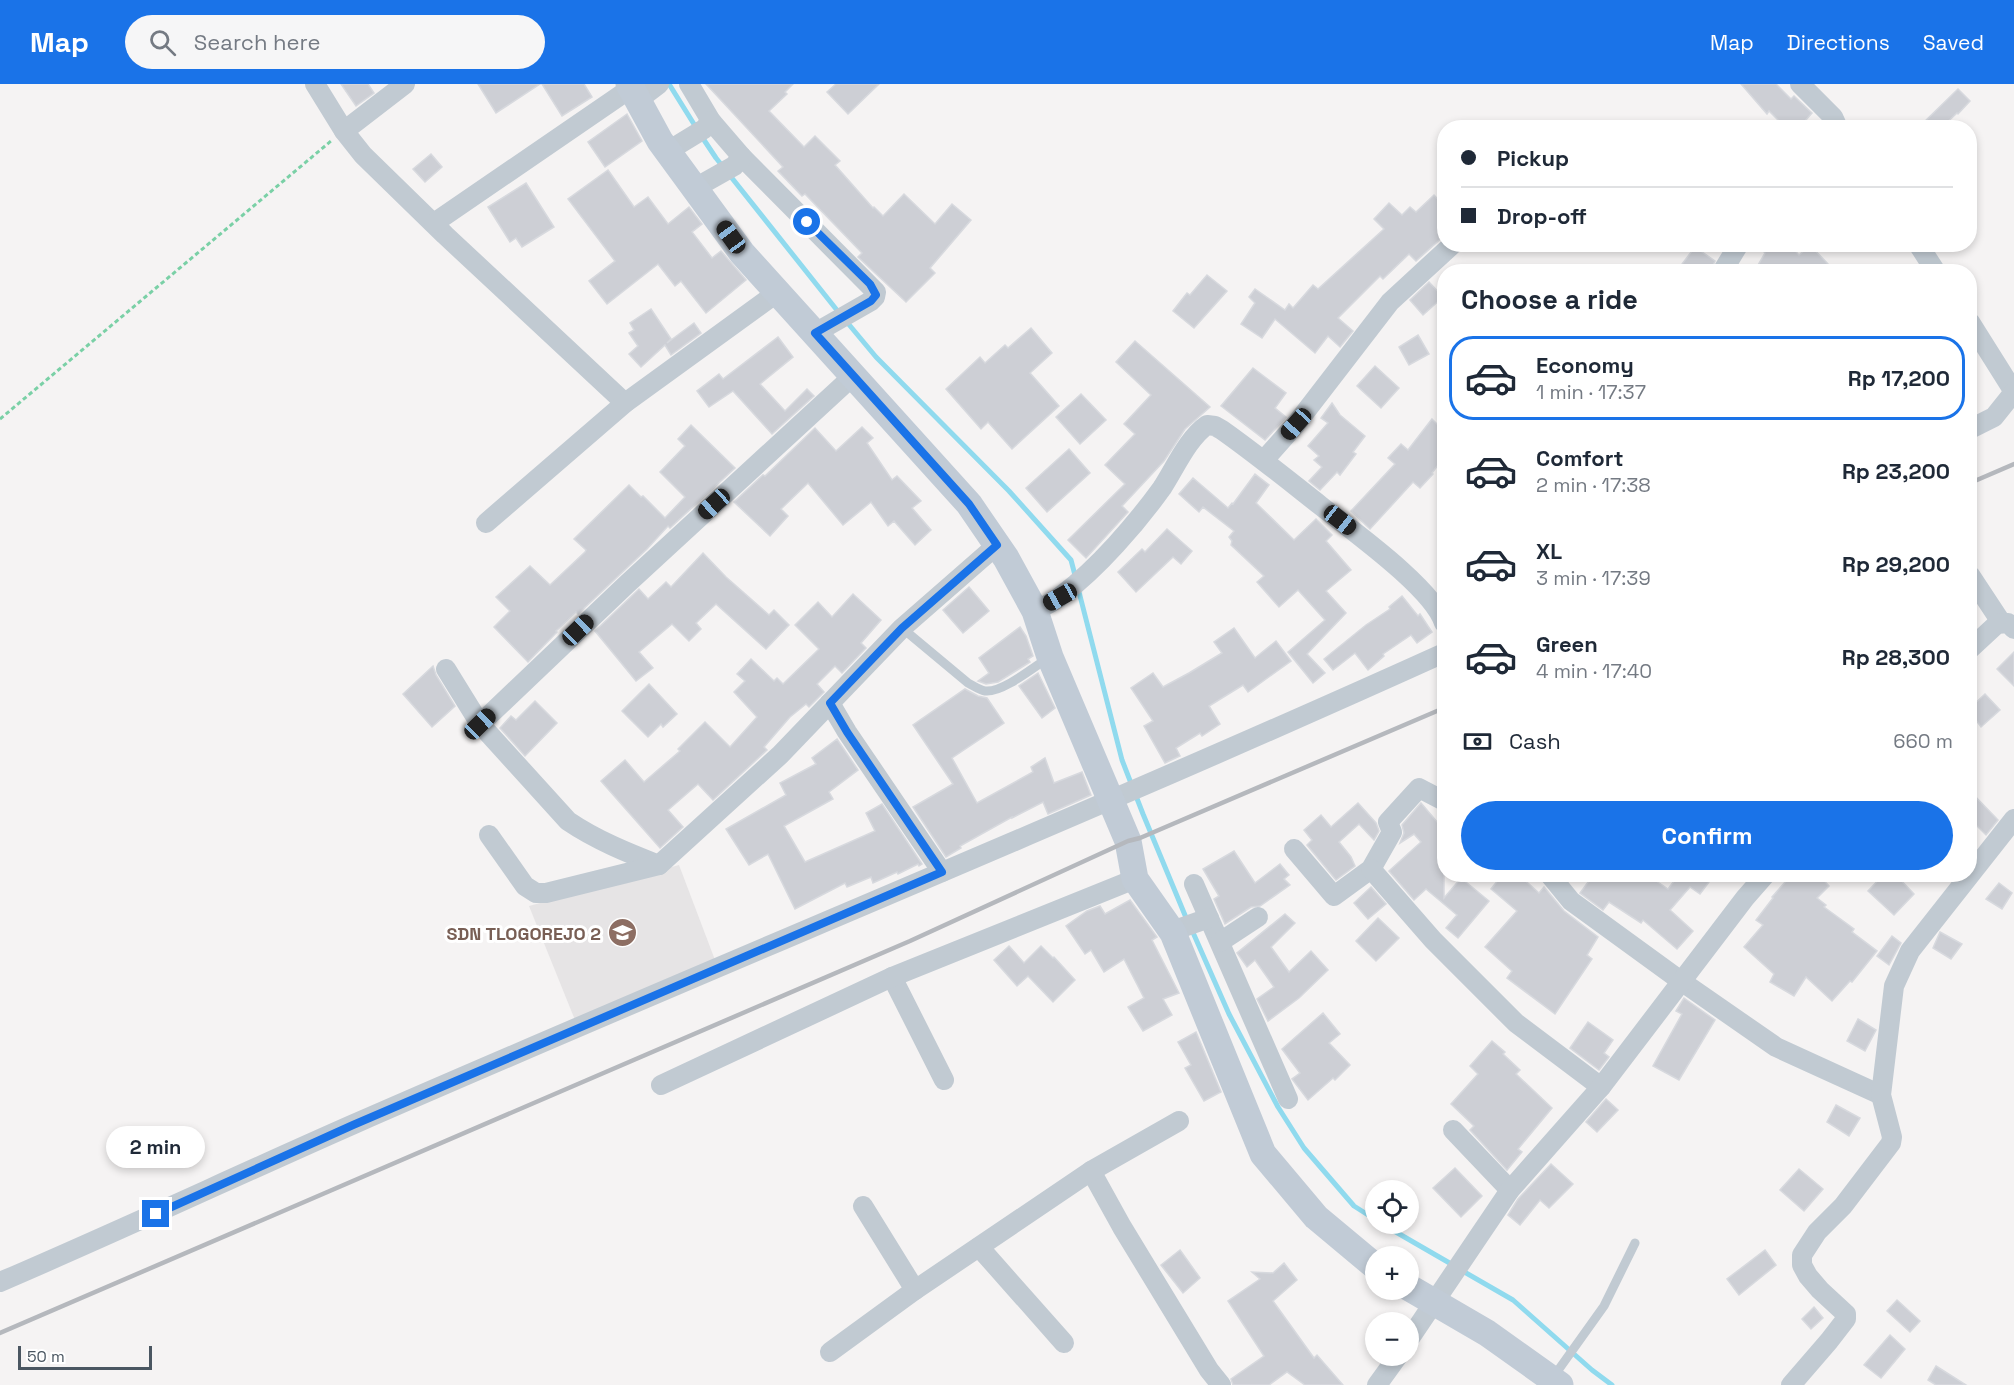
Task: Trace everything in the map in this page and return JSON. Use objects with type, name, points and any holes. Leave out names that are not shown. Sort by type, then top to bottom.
[{"type":"main road","points":[[641,89],[674,147],[742,253],[778,292],[823,329],[853,376],[969,504],[997,545],[1035,611],[1050,657],[1128,841],[1135,879],[1174,931],[1263,1154],[1316,1217],[1365,1258]]},
{"type":"main road","points":[[1419,1289],[1441,1294],[1487,1333],[1549,1376]]},
{"type":"street","points":[[315,84],[344,131],[363,155],[625,403]]},
{"type":"street","points":[[344,131],[405,84]]},
{"type":"street","points":[[689,84],[708,125],[738,161],[876,292],[875,297],[823,329]]},
{"type":"street","points":[[1800,84],[1834,120]]},
{"type":"street","points":[[434,223],[641,89]]},
{"type":"street","points":[[674,147],[708,125]]},
{"type":"street","points":[[699,185],[738,161]]},
{"type":"street","points":[[1264,460],[1296,424],[1390,302],[1444,252]]},
{"type":"street","points":[[486,523],[625,403],[778,292]]},
{"type":"street","points":[[1977,333],[2014,392],[1995,417],[1977,426]]},
{"type":"street","points":[[480,724],[627,584],[853,376]]},
{"type":"street","points":[[1035,611],[1060,597],[1080,580],[1135,523],[1192,440],[1207,425],[1222,430],[1264,460],[1375,548],[1423,590],[1437,612]]},
{"type":"street","points":[[489,835],[525,886],[536,893],[546,893],[659,865],[780,755],[902,628],[997,545]]},
{"type":"street","points":[[1977,584],[2008,626]]},
{"type":"street","points":[[1977,643],[1997,624],[2008,626]]},
{"type":"street","points":[[0,1282],[353,1125],[1144,786],[1437,656]]},
{"type":"street","points":[[447,669],[480,724],[568,822],[612,846],[659,865]]},
{"type":"street","points":[[830,703],[847,732],[942,872]]},
{"type":"street","points":[[1294,849],[1334,896],[1371,869],[1392,832],[1388,822],[1419,788],[1437,797]]},
{"type":"street","points":[[1977,866],[2014,819]]},
{"type":"street","points":[[1371,869],[1433,940],[1516,1023],[1601,1087]]},
{"type":"street","points":[[660,1085],[892,977],[1135,879]]},
{"type":"street","points":[[1556,882],[1571,901],[1776,1047],[1881,1095]]},
{"type":"street","points":[[1419,1325],[1510,1190],[1601,1087],[1759,882]]},
{"type":"street","points":[[1791,1385],[1846,1318],[1846,1314],[1808,1276],[1802,1265],[1802,1256],[1818,1232],[1844,1206],[1891,1143],[1892,1137],[1881,1095],[1894,986],[1910,951],[1964,882]]},
{"type":"street","points":[[1194,884],[1203,920],[1220,942],[1288,1099]]},
{"type":"street","points":[[1220,942],[1258,918]]},
{"type":"street","points":[[1174,931],[1203,920]]},
{"type":"street","points":[[892,977],[944,1080]]},
{"type":"street","points":[[830,1352],[915,1290],[1091,1171],[1179,1121]]},
{"type":"street","points":[[1454,1130],[1510,1190]]},
{"type":"street","points":[[1091,1171],[1153,1278],[1209,1370],[1221,1385]]},
{"type":"street","points":[[863,1206],[915,1290]]},
{"type":"street","points":[[979,1247],[1065,1343]]},
{"type":"street","points":[[1377,1385],[1391,1366]]},
{"type":"lane","points":[[902,628],[968,683],[988,692],[999,689],[1050,657]]},
{"type":"lane","points":[[1549,1376],[1579,1342],[1604,1306],[1635,1243]]},
{"type":"path","points":[[0,419],[344,131]]},
{"type":"shaded area","name":"SDN TLOGOREJO 2","points":[[679,865],[715,960],[575,1020],[529,906]]},
{"type":"building","points":[[341,84],[368,84],[374,93],[356,106]]},
{"type":"building","points":[[478,84],[540,84],[496,113]]},
{"type":"building","points":[[542,84],[584,84],[592,97],[562,116]]},
{"type":"building","points":[[706,84],[793,84],[785,92],[787,94],[769,111],[804,147],[815,136],[840,161],[835,165],[883,216],[904,194],[935,224],[952,204],[971,220],[930,268],[935,273],[906,302],[858,257],[862,253],[805,194],[802,196],[778,171],[783,167]]},
{"type":"building","points":[[836,84],[879,84],[848,114],[827,92]]},
{"type":"building","points":[[1741,84],[1776,84],[1791,99],[1794,96],[1812,113],[1806,120],[1778,120],[1769,111],[1767,114]]},
{"type":"building","points":[[1958,89],[1970,101],[1950,120],[1926,120]]},
{"type":"building","points":[[627,114],[642,141],[605,167],[588,142]]},
{"type":"building","points":[[431,154],[442,167],[425,182],[413,169]]},
{"type":"building","points":[[608,170],[634,207],[648,197],[668,224],[689,207],[702,224],[692,232],[712,258],[721,251],[746,280],[706,313],[681,281],[675,286],[658,264],[607,304],[589,281],[615,261],[568,199]]},
{"type":"building","points":[[526,183],[554,227],[522,247],[516,238],[510,242],[488,207]]},
{"type":"building","points":[[1434,195],[1437,198],[1437,242],[1416,261],[1409,254],[1383,279],[1380,276],[1338,318],[1353,331],[1340,347],[1328,336],[1315,353],[1275,319],[1262,338],[1241,324],[1255,303],[1249,297],[1255,289],[1285,310],[1289,304],[1293,308],[1313,285],[1318,289],[1384,229],[1374,219],[1389,203],[1402,215],[1410,207],[1416,212]]},
{"type":"building","points":[[1691,252],[1702,252],[1715,261],[1714,264],[1682,264]]},
{"type":"building","points":[[1796,252],[1799,255],[1802,252],[1817,252],[1828,264],[1759,264],[1765,253]]},
{"type":"building","points":[[1207,275],[1227,291],[1194,328],[1173,311],[1187,293],[1190,295]]},
{"type":"building","points":[[1429,282],[1437,291],[1437,302],[1423,315],[1410,300]]},
{"type":"building","points":[[651,309],[671,339],[667,343],[694,323],[701,333],[671,355],[665,345],[641,367],[629,354],[638,346],[629,333],[634,330],[630,323]]},
{"type":"building","points":[[1031,328],[1052,353],[1030,373],[1059,406],[1012,449],[988,422],[981,429],[946,389],[980,357],[985,363],[1005,345],[1008,348]]},
{"type":"building","points":[[1418,335],[1429,354],[1409,365],[1399,347]]},
{"type":"building","points":[[778,337],[793,357],[760,384],[785,411],[807,389],[814,396],[772,434],[733,391],[709,407],[697,391],[719,374],[723,379]]},
{"type":"building","points":[[1135,341],[1210,407],[1185,429],[1164,461],[1122,506],[1128,512],[1086,558],[1068,540],[1125,484],[1105,465],[1135,434],[1124,424],[1151,395],[1116,362]]},
{"type":"building","points":[[1375,366],[1399,388],[1381,408],[1357,386]]},
{"type":"building","points":[[1253,368],[1286,393],[1275,408],[1286,417],[1265,440],[1221,406]]},
{"type":"building","points":[[1081,394],[1106,420],[1080,444],[1056,417]]},
{"type":"building","points":[[1332,403],[1340,415],[1365,436],[1353,452],[1356,454],[1340,475],[1337,472],[1320,490],[1309,481],[1322,467],[1314,460],[1319,456],[1308,446],[1328,423],[1321,418]]},
{"type":"building","points":[[1432,419],[1437,424],[1437,466],[1433,474],[1420,488],[1413,482],[1370,529],[1351,511],[1395,464],[1388,458],[1401,444],[1408,450]]},
{"type":"building","points":[[691,425],[735,468],[670,528],[668,526],[578,614],[576,612],[528,662],[494,627],[510,611],[496,597],[530,566],[550,585],[585,552],[586,550],[574,539],[629,485],[665,518],[685,497],[660,472],[685,446],[678,439]]},
{"type":"building","points":[[862,427],[873,438],[867,443],[892,480],[897,476],[921,501],[912,508],[931,530],[915,545],[894,521],[888,526],[871,502],[843,525],[808,483],[781,509],[788,516],[770,536],[734,502],[815,428],[836,451]]},
{"type":"building","points":[[1069,449],[1090,473],[1047,512],[1026,488]]},
{"type":"building","points":[[1255,474],[1269,485],[1256,503],[1294,540],[1316,519],[1332,535],[1326,541],[1351,570],[1326,591],[1346,613],[1307,654],[1325,673],[1313,683],[1288,652],[1325,620],[1298,590],[1279,607],[1257,582],[1264,576],[1231,545],[1232,541],[1229,537],[1234,531],[1203,507],[1199,512],[1179,494],[1193,478],[1228,508]]},
{"type":"building","points":[[1167,529],[1192,551],[1181,564],[1173,557],[1136,592],[1118,572],[1142,549],[1145,552]]},
{"type":"building","points":[[703,553],[769,615],[774,610],[789,625],[766,649],[716,604],[696,623],[701,629],[689,641],[672,624],[639,652],[653,668],[636,681],[595,631],[639,589],[648,599],[666,582],[671,587]]},
{"type":"building","points":[[969,587],[989,611],[963,633],[943,610]]},
{"type":"building","points":[[853,594],[881,620],[861,643],[866,648],[842,673],[835,666],[817,684],[824,692],[809,707],[806,704],[790,717],[764,747],[767,750],[713,800],[698,784],[668,810],[683,827],[660,848],[601,781],[625,760],[644,782],[680,751],[678,749],[705,722],[730,747],[757,717],[734,692],[745,681],[737,674],[751,659],[774,681],[777,678],[783,684],[819,649],[795,625],[818,602],[832,617]]},
{"type":"building","points":[[1402,596],[1418,616],[1420,614],[1432,632],[1417,643],[1411,635],[1383,654],[1384,656],[1368,670],[1355,653],[1333,670],[1324,659],[1390,609],[1389,607]]},
{"type":"building","points":[[1020,627],[1033,656],[1028,659],[1030,662],[998,682],[986,684],[978,681],[989,673],[979,658]]},
{"type":"building","points":[[1234,628],[1255,658],[1276,641],[1291,661],[1248,692],[1243,685],[1209,706],[1220,724],[1202,736],[1200,733],[1176,748],[1180,756],[1165,763],[1144,726],[1153,721],[1131,688],[1153,673],[1163,687],[1189,673],[1222,653],[1214,642]]},
{"type":"building","points":[[2014,652],[2014,686],[1997,669]]},
{"type":"building","points":[[433,666],[455,706],[432,727],[403,694]]},
{"type":"building","points":[[1038,673],[1055,708],[1042,718],[1019,686]]},
{"type":"building","points":[[649,684],[677,714],[663,727],[661,724],[648,737],[622,711]]},
{"type":"building","points":[[965,689],[987,698],[1004,723],[952,758],[977,803],[1033,772],[1031,767],[1045,758],[1054,783],[1082,772],[1091,795],[1048,814],[1043,802],[960,846],[961,848],[946,857],[913,807],[953,784],[913,725]]},
{"type":"building","points":[[1985,694],[2000,710],[1981,727],[1977,722],[1977,701]]},
{"type":"building","points":[[535,701],[557,723],[525,756],[500,728],[511,716],[516,720]]},
{"type":"building","points":[[837,739],[858,770],[829,792],[833,799],[784,826],[805,862],[875,831],[866,813],[882,804],[922,864],[873,883],[871,877],[847,887],[845,883],[795,909],[768,854],[749,865],[726,829],[786,795],[780,783],[816,764],[812,758]]},
{"type":"building","points":[[1977,798],[1998,820],[1986,835],[1977,826]]},
{"type":"building","points":[[1358,803],[1376,823],[1379,831],[1374,840],[1359,824],[1339,842],[1355,866],[1336,880],[1307,845],[1312,840],[1304,830],[1321,815],[1331,827]]},
{"type":"building","points":[[1421,803],[1437,822],[1437,882],[1444,882],[1444,898],[1458,882],[1466,882],[1489,901],[1458,938],[1446,928],[1457,915],[1426,889],[1414,900],[1389,871],[1421,842],[1414,834],[1400,843],[1404,833],[1402,825]]},
{"type":"building","points":[[1234,851],[1255,883],[1280,864],[1289,875],[1284,879],[1290,885],[1260,906],[1251,907],[1225,924],[1214,899],[1219,896],[1203,869]]},
{"type":"building","points":[[1497,882],[1527,882],[1539,893],[1544,887],[1564,911],[1598,937],[1587,955],[1592,959],[1555,1014],[1507,978],[1512,971],[1485,947],[1517,911],[1491,889]]},
{"type":"building","points":[[1588,882],[1658,882],[1668,889],[1673,882],[1709,882],[1700,894],[1690,887],[1670,910],[1693,931],[1677,949],[1643,920],[1641,923],[1609,902],[1603,910],[1580,893]]},
{"type":"building","points":[[1785,882],[1825,882],[1829,886],[1817,898],[1826,905],[1824,907],[1854,929],[1852,932],[1877,951],[1852,982],[1850,981],[1832,1001],[1806,977],[1794,996],[1770,982],[1774,974],[1744,947],[1763,925],[1756,920]]},
{"type":"building","points":[[1876,882],[1903,882],[1914,894],[1894,915],[1868,891]]},
{"type":"building","points":[[1999,883],[2012,893],[2002,909],[1986,899]]},
{"type":"building","points":[[1371,887],[1386,904],[1368,919],[1354,903]]},
{"type":"building","points":[[1130,900],[1157,937],[1152,940],[1179,993],[1163,999],[1172,1015],[1143,1031],[1128,1007],[1144,998],[1124,959],[1104,972],[1091,950],[1085,954],[1066,926],[1087,911],[1100,906],[1105,914]]},
{"type":"building","points":[[1285,914],[1295,923],[1271,947],[1289,972],[1311,951],[1328,970],[1299,998],[1268,1021],[1257,999],[1274,987],[1255,960],[1247,967],[1237,953]]},
{"type":"building","points":[[1378,918],[1399,938],[1376,961],[1356,941]]},
{"type":"building","points":[[1940,932],[1962,944],[1951,959],[1933,948]]},
{"type":"building","points":[[1892,936],[1901,943],[1889,965],[1877,956]]},
{"type":"building","points":[[1009,946],[1024,963],[1041,946],[1075,980],[1053,1002],[1028,976],[1017,986],[994,960]]},
{"type":"building","points":[[1684,998],[1715,1020],[1679,1080],[1653,1066],[1682,1014],[1676,1011]]},
{"type":"building","points":[[1323,1013],[1340,1034],[1329,1043],[1350,1065],[1335,1080],[1333,1078],[1308,1100],[1292,1079],[1300,1073],[1282,1049]]},
{"type":"building","points":[[1858,1019],[1876,1030],[1865,1051],[1847,1041]]},
{"type":"building","points":[[1588,1022],[1613,1040],[1604,1053],[1609,1057],[1599,1070],[1570,1048]]},
{"type":"building","points":[[1196,1032],[1221,1092],[1204,1101],[1185,1068],[1191,1065],[1178,1042]]},
{"type":"building","points":[[1492,1041],[1520,1070],[1516,1074],[1552,1108],[1518,1149],[1522,1152],[1507,1170],[1470,1130],[1474,1126],[1451,1104],[1478,1074],[1470,1066]]},
{"type":"building","points":[[1606,1099],[1618,1110],[1597,1132],[1586,1122]]},
{"type":"building","points":[[1836,1105],[1860,1118],[1849,1136],[1827,1122]]},
{"type":"building","points":[[1551,1164],[1573,1184],[1549,1208],[1540,1200],[1520,1225],[1508,1215],[1518,1199]]},
{"type":"building","points":[[1455,1168],[1482,1196],[1461,1217],[1433,1188]]},
{"type":"building","points":[[1799,1169],[1823,1189],[1804,1211],[1780,1190]]},
{"type":"building","points":[[1180,1250],[1200,1278],[1183,1293],[1161,1265]]},
{"type":"building","points":[[1765,1250],[1776,1265],[1739,1295],[1727,1279]]},
{"type":"building","points":[[1284,1263],[1297,1280],[1273,1301],[1314,1358],[1317,1355],[1343,1385],[1305,1385],[1287,1372],[1269,1385],[1233,1385],[1231,1379],[1264,1356],[1228,1301],[1260,1279],[1252,1272],[1273,1273]]},
{"type":"building","points":[[1897,1300],[1920,1321],[1910,1332],[1887,1311]]},
{"type":"building","points":[[1814,1307],[1823,1318],[1811,1329],[1802,1319]]},
{"type":"building","points":[[1890,1335],[1905,1349],[1881,1378],[1864,1365]]},
{"type":"building","points":[[1936,1366],[1966,1385],[1936,1385],[1928,1380]]},
{"type":"waterway","points":[[669,84],[697,129]]},
{"type":"waterway","points":[[702,137],[716,158],[840,314]]},
{"type":"waterway","points":[[846,321],[876,357],[1009,491],[1071,560],[1076,579]]},
{"type":"waterway","points":[[1078,588],[1122,760],[1187,920]]},
{"type":"waterway","points":[[1191,928],[1229,1014],[1278,1107],[1304,1148],[1354,1206],[1365,1213]]},
{"type":"waterway","points":[[1399,1234],[1453,1265]]},
{"type":"waterway","points":[[1461,1270],[1513,1300],[1612,1385]]},
{"type":"railway","points":[[1977,480],[2014,464]]},
{"type":"railway","points":[[0,1333],[910,941],[1128,841],[1140,838],[1437,711]]},
{"type":"place","name":"SDN TLOGOREJO 2","points":[[622,933]]},
{"type":"route","points":[[156,1214],[353,1125],[942,872],[847,732],[830,703],[902,628],[997,545],[969,504],[815,333],[871,301],[876,292],[807,222]]}]
